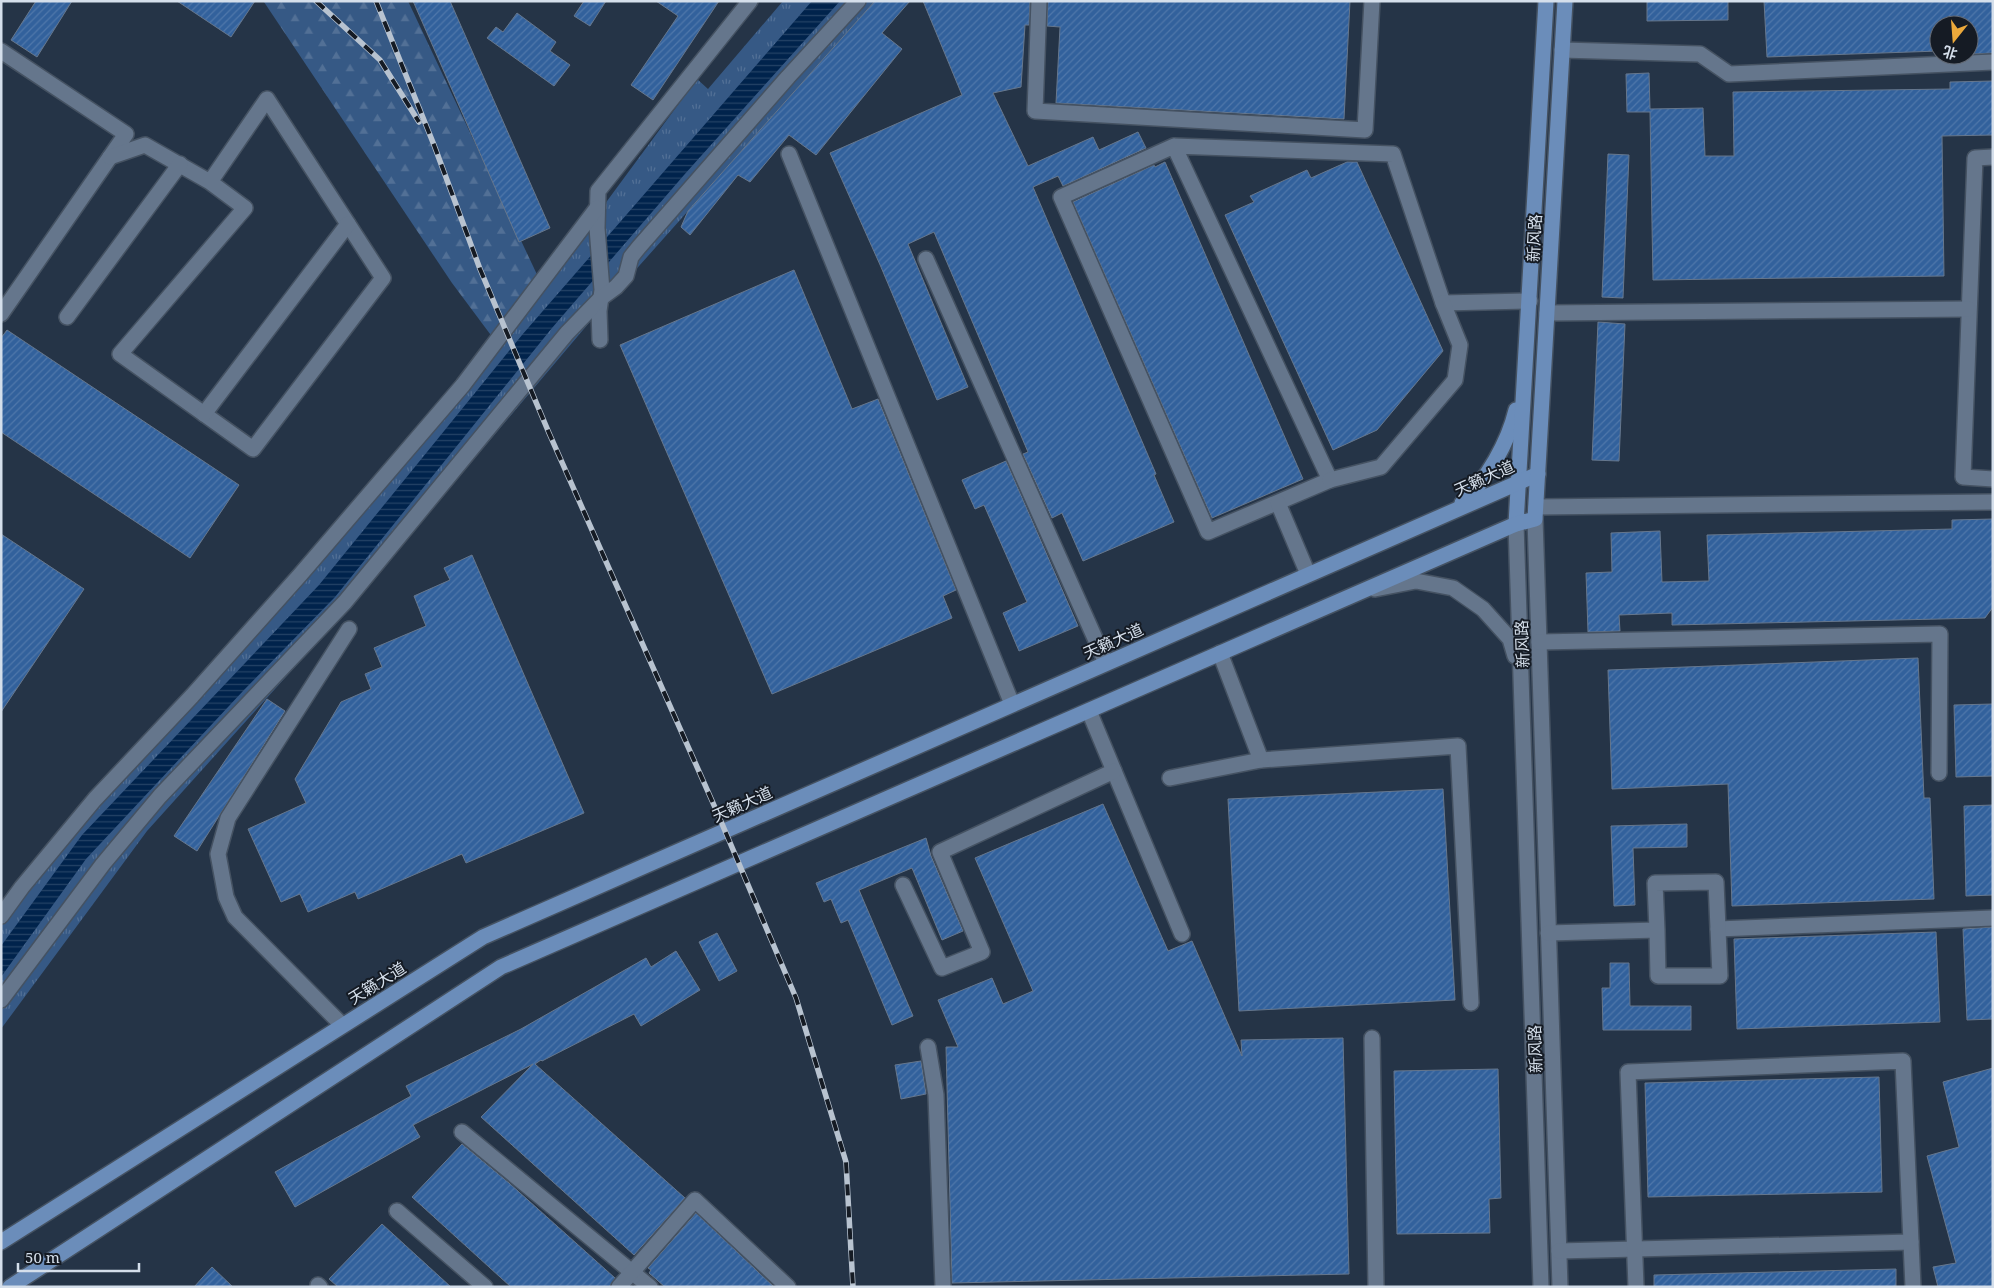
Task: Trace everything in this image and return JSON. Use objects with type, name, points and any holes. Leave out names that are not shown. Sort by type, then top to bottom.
[{"type":"main road","name":"新风路","points":[[1516,524],[1520,481],[1546,1]]},
{"type":"main road","name":"新风路","points":[[1536,513],[1565,1]]},
{"type":"main road","points":[[1454,510],[1475,491],[1512,428],[1526,372]]},
{"type":"main road","name":"天籁大道","points":[[1,1242],[482,937],[1538,474]]},
{"type":"main road","points":[[10,1287],[501,967],[1361,592],[1516,524],[1536,513]]},
{"type":"street","points":[[600,340],[601,294],[597,228],[598,191],[750,1]]},
{"type":"street","points":[[1,1000],[102,864],[160,796],[351,596],[567,333],[601,294],[621,282],[626,276],[631,257],[639,246],[858,1]]},
{"type":"street","points":[[1039,1],[1035,111],[1365,130],[1372,1]]},
{"type":"street","points":[[1562,50],[1700,54],[1729,74],[1993,62]]},
{"type":"street","points":[[1,51],[126,134],[1,314]]},
{"type":"street","points":[[110,156],[146,145],[210,182],[245,208],[120,354],[253,449],[383,278],[267,99],[210,182]]},
{"type":"street","points":[[1174,146],[1330,480]]},
{"type":"street","points":[[1174,146],[1393,154],[1443,303],[1460,345],[1455,380],[1381,467],[1330,480],[1208,532],[1060,197],[1174,146]]},
{"type":"street","points":[[789,154],[1012,704]]},
{"type":"street","points":[[1993,157],[1975,158],[1963,477],[1993,479]]},
{"type":"street","points":[[68,317],[180,164]]},
{"type":"street","points":[[1,916],[22,887],[95,799],[192,696],[300,575],[463,386],[598,208]]},
{"type":"street","points":[[204,414],[348,224]]},
{"type":"street","points":[[926,259],[1106,663]]},
{"type":"street","points":[[1443,303],[1530,301]]},
{"type":"street","points":[[1547,313],[1968,309]]},
{"type":"street","points":[[1278,502],[1308,574]]},
{"type":"street","points":[[1536,513],[1993,502]]},
{"type":"street","name":"新风路","points":[[1536,513],[1560,1287]]},
{"type":"street","name":"新风路","points":[[1516,524],[1541,1287]]},
{"type":"street","points":[[1361,592],[1416,581],[1453,588],[1484,609],[1510,639],[1522,679]]},
{"type":"street","points":[[342,1025],[235,917],[226,897],[218,854],[228,818],[350,629]]},
{"type":"street","points":[[1539,642],[1940,634],[1939,773]]},
{"type":"street","points":[[1220,653],[1261,760]]},
{"type":"street","points":[[1088,711],[1182,934]]},
{"type":"street","points":[[1170,778],[1261,760],[1458,746],[1471,1004]]},
{"type":"street","points":[[903,885],[942,968],[982,952],[940,852],[1114,771]]},
{"type":"street","points":[[1716,882],[1720,976],[1658,976],[1657,930],[1656,884],[1716,882]]},
{"type":"street","points":[[1718,929],[1993,918]]},
{"type":"street","points":[[1548,933],[1657,930]]},
{"type":"street","points":[[1372,1038],[1376,1287]]},
{"type":"street","points":[[928,1046],[936,1095],[944,1287]]},
{"type":"street","points":[[1636,1287],[1628,1072],[1903,1061],[1913,1287]]},
{"type":"street","points":[[462,1132],[650,1287]]},
{"type":"street","points":[[619,1287],[695,1200],[788,1287]]},
{"type":"street","points":[[397,1211],[485,1287]]},
{"type":"street","points":[[1559,1251],[1912,1242]]},
{"type":"green space","points":[[408,1],[541,283],[496,342],[452,283],[264,2]]},
{"type":"green space","points":[[783,1],[875,1],[599,311],[348,608],[147,831],[1,1029],[1,916],[523,315],[697,79],[708,89]]},
{"type":"shaded area","points":[[812,1],[840,1],[684,175],[552,328],[335,597],[243,691],[86,859],[1,977],[1,946],[82,835],[319,585],[522,335]]},
{"type":"building","points":[[36,1],[72,1],[37,57],[11,40]]},
{"type":"building","points":[[177,1],[255,1],[231,37]]},
{"type":"building","points":[[413,1],[450,1],[550,228],[519,242]]},
{"type":"building","points":[[584,1],[606,1],[590,26],[574,16]]},
{"type":"building","points":[[656,1],[719,1],[653,100],[631,85],[678,16]]},
{"type":"building","points":[[875,1],[910,1],[882,33],[902,49],[816,155],[789,135],[750,182],[738,175],[690,235],[681,227],[688,211]]},
{"type":"building","points":[[923,1],[1030,1],[1029,25],[1025,25],[1021,87],[993,93],[1028,166],[1093,137],[1099,150],[1138,132],[1146,148],[1063,186],[1058,176],[1033,187],[1156,474],[1154,475],[1174,522],[1083,561],[1062,513],[1052,518],[1023,454],[1028,452],[934,232],[908,244],[968,387],[937,400],[830,153],[962,95]]},
{"type":"building","points":[[1048,1],[1350,1],[1344,119],[1056,103],[1060,27],[1047,26]]},
{"type":"building","points":[[1647,1],[1728,1],[1728,20],[1647,21]]},
{"type":"building","points":[[1764,1],[1993,1],[1993,53],[1979,54],[1979,15],[1929,15],[1929,51],[1767,57]]},
{"type":"building","points":[[517,13],[556,42],[550,51],[570,65],[554,86],[487,38],[496,27],[503,32]]},
{"type":"building","points":[[1649,73],[1650,109],[1703,108],[1705,156],[1734,156],[1733,92],[1950,89],[1950,82],[1993,81],[1993,135],[1942,136],[1944,276],[1653,280],[1650,112],[1627,112],[1626,74]]},
{"type":"building","points":[[1608,154],[1629,155],[1623,298],[1602,297]]},
{"type":"building","points":[[1165,162],[1303,479],[1212,518],[1073,202],[1154,165],[1155,167]]},
{"type":"building","points":[[1347,162],[1357,162],[1443,351],[1377,430],[1333,450],[1225,215],[1254,202],[1250,196],[1307,170],[1311,178]]},
{"type":"building","points":[[794,270],[852,409],[878,399],[956,590],[943,596],[952,618],[772,694],[620,345]]},
{"type":"building","points":[[1598,322],[1625,324],[1619,461],[1592,460]]},
{"type":"building","points":[[7,330],[239,485],[190,558],[1,432],[1,338]]},
{"type":"building","points":[[1006,461],[1078,626],[1019,651],[1003,613],[1027,602],[984,505],[975,509],[962,480]]},
{"type":"building","points":[[1993,519],[1993,607],[1985,618],[1672,625],[1672,613],[1619,615],[1620,631],[1588,632],[1586,573],[1612,572],[1611,533],[1660,531],[1662,582],[1709,581],[1707,535],[1952,529],[1952,520]]},
{"type":"building","points":[[1,534],[84,589],[1,712]]},
{"type":"building","points":[[472,555],[584,813],[466,863],[462,854],[358,899],[355,892],[308,912],[300,894],[281,902],[248,829],[306,803],[295,779],[341,702],[371,689],[365,674],[382,667],[374,648],[426,626],[414,596],[450,580],[444,568]]},
{"type":"building","points":[[1918,658],[1924,798],[1930,798],[1934,899],[1732,906],[1728,784],[1612,789],[1608,670]]},
{"type":"building","points":[[267,699],[285,711],[197,851],[174,836]]},
{"type":"building","points":[[1993,704],[1993,776],[1956,777],[1954,705]]},
{"type":"building","points":[[1443,789],[1455,1000],[1239,1011],[1228,799]]},
{"type":"building","points":[[1103,804],[1168,951],[1192,941],[1242,1056],[1241,1040],[1343,1038],[1349,1274],[952,1283],[946,1047],[958,1047],[938,1000],[992,978],[1003,1004],[1033,991],[975,858]]},
{"type":"building","points":[[1993,805],[1993,895],[1966,896],[1964,806]]},
{"type":"building","points":[[1687,824],[1687,847],[1633,848],[1635,905],[1614,906],[1611,826]]},
{"type":"building","points":[[926,838],[931,856],[963,931],[942,940],[912,868],[859,890],[913,1016],[892,1025],[848,920],[841,923],[831,899],[824,902],[816,883]]},
{"type":"building","points":[[1993,927],[1993,1019],[1967,1020],[1963,929]]},
{"type":"building","points":[[1936,932],[1940,1022],[1737,1029],[1734,939]]},
{"type":"building","points":[[717,933],[737,971],[719,981],[699,942]]},
{"type":"building","points":[[676,951],[700,990],[641,1026],[634,1014],[535,1064],[685,1198],[634,1255],[481,1117],[533,1064],[413,1125],[420,1137],[295,1207],[275,1172],[411,1096],[406,1086],[521,1029],[646,958],[651,967]]},
{"type":"building","points":[[1610,963],[1629,963],[1630,1006],[1691,1006],[1691,1030],[1603,1030],[1602,988],[1610,988]]},
{"type":"building","points":[[921,1061],[926,1094],[901,1099],[895,1065]]},
{"type":"building","points":[[1993,1068],[1993,1287],[1938,1287],[1933,1267],[1956,1263],[1927,1156],[1959,1147],[1943,1082]]},
{"type":"building","points":[[1498,1069],[1501,1198],[1489,1199],[1490,1233],[1397,1234],[1394,1071]]},
{"type":"building","points":[[1879,1077],[1882,1192],[1648,1197],[1645,1083]]},
{"type":"building","points":[[462,1144],[509,1183],[615,1278],[609,1287],[511,1287],[412,1197]]},
{"type":"building","points":[[696,1213],[774,1287],[665,1287],[649,1273],[651,1270],[648,1268]]},
{"type":"building","points":[[382,1224],[451,1287],[338,1287],[329,1279]]},
{"type":"building","points":[[212,1267],[233,1287],[194,1287]]},
{"type":"building","points":[[1896,1269],[1896,1287],[1654,1287],[1654,1275]]},
{"type":"railway","points":[[316,1],[380,60],[419,122]]},
{"type":"railway","points":[[376,1],[434,145],[480,269],[549,433],[717,812],[796,998],[846,1162],[853,1287]]}]
